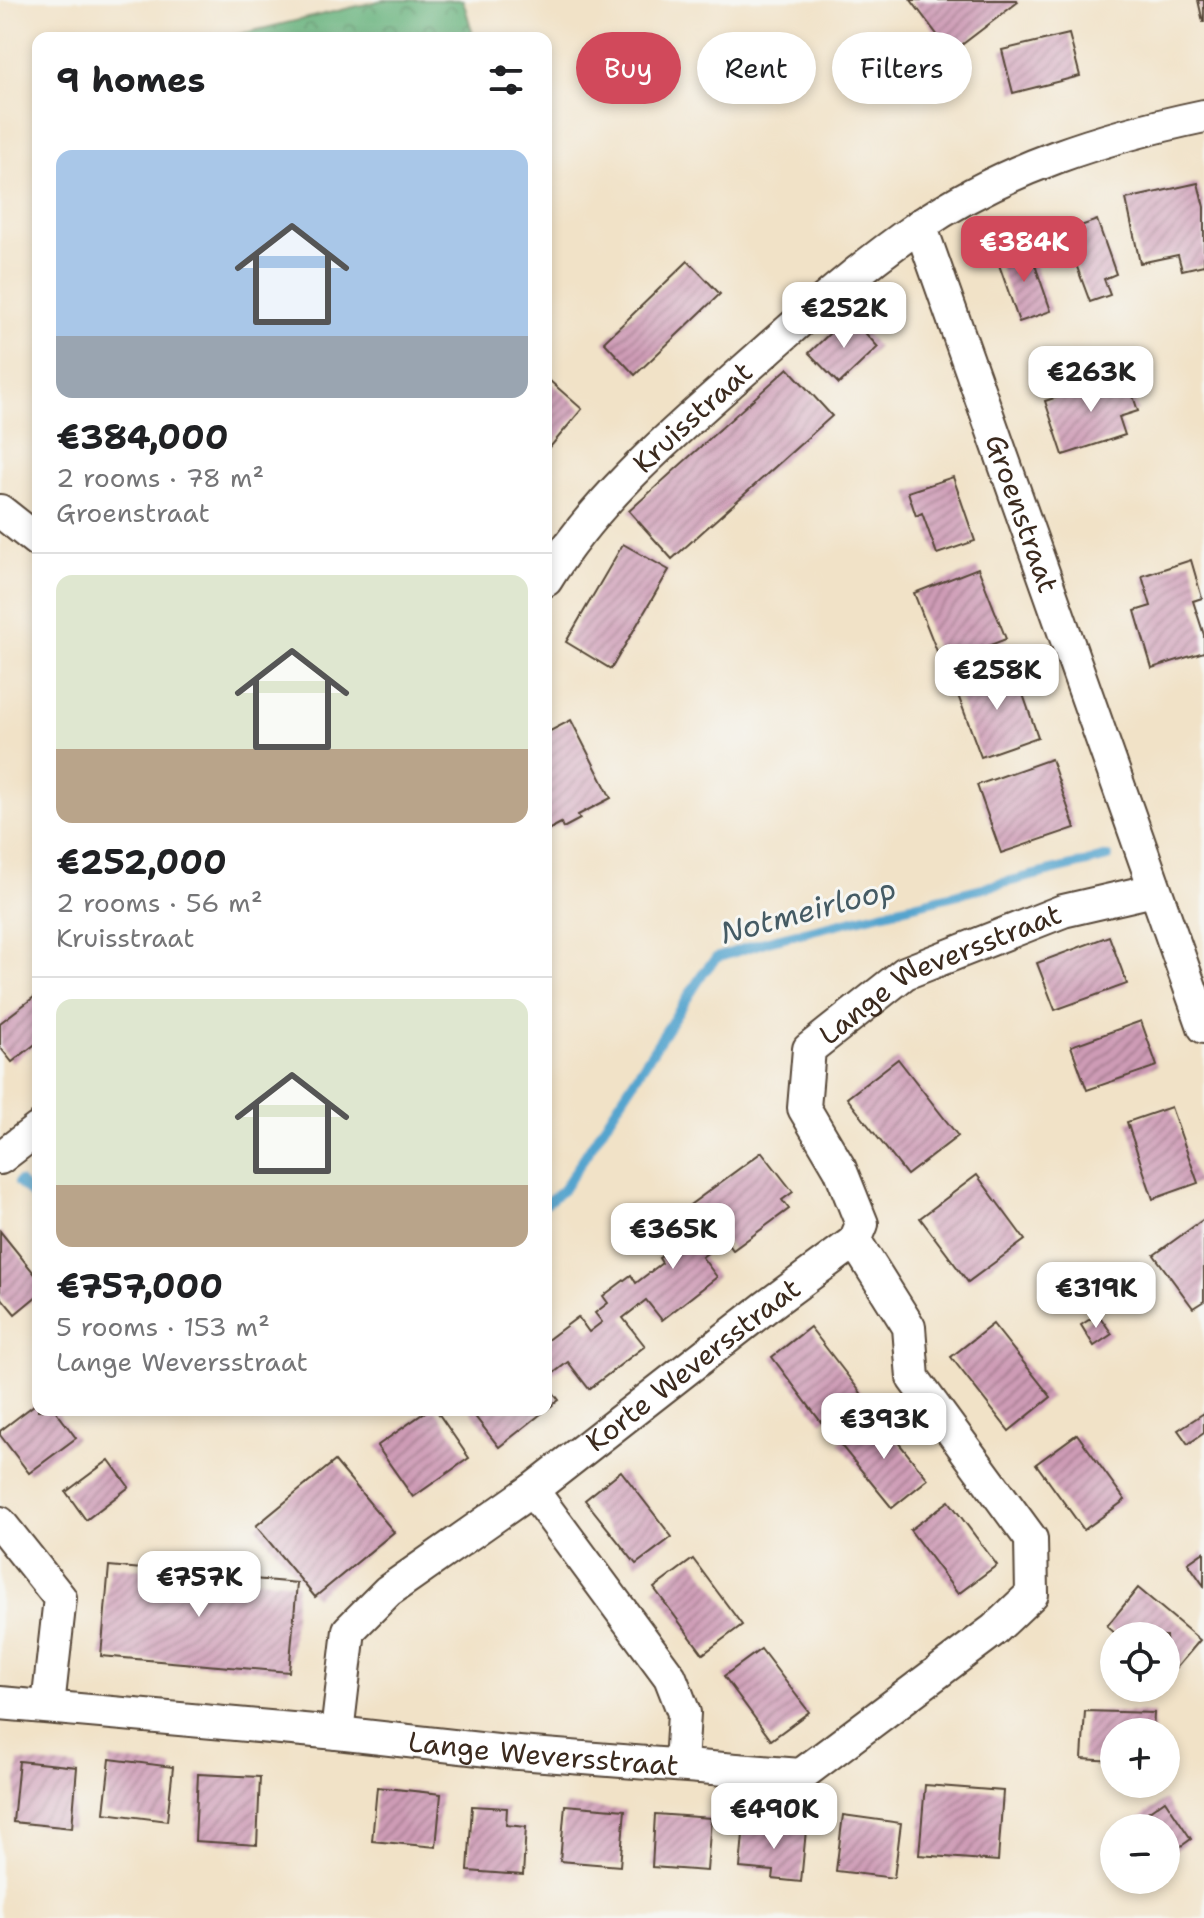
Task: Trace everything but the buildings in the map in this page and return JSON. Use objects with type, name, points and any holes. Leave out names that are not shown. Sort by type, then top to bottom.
[{"type":"street","name":"Kruisstraat","points":[[552,572],[592,519],[642,463],[856,272],[920,225],[977,193],[1069,152],[1111,137],[1204,116]]},
{"type":"street","name":"Groenstraat","points":[[920,225],[1204,1027]]},
{"type":"street","points":[[0,511],[32,536]]},
{"type":"street","name":"Lange Weversstraat","points":[[0,1703],[337,1733],[506,1752],[801,1775],[994,1630],[1032,1594],[1031,1539],[913,1378],[909,1327],[855,1241],[862,1224],[840,1169],[804,1108],[809,1049],[905,973],[1063,911],[1154,890]]},
{"type":"street","points":[[0,1158],[32,1134]]},
{"type":"street","name":"Korte Weversstraat","points":[[337,1733],[349,1630],[388,1591],[532,1490],[855,1241]]},
{"type":"street","points":[[532,1490],[670,1677],[684,1713],[681,1765]]},
{"type":"street","points":[[0,1523],[60,1598],[48,1706]]},
{"type":"green space","points":[[383,0],[463,0],[472,32],[249,32]]},
{"type":"waterway","name":"Notmeirloop","points":[[552,1198],[563,1190],[716,958],[768,941],[1108,857]]},
{"type":"waterway","name":"Notmeirloop","points":[[19,1182],[32,1195]]}]
